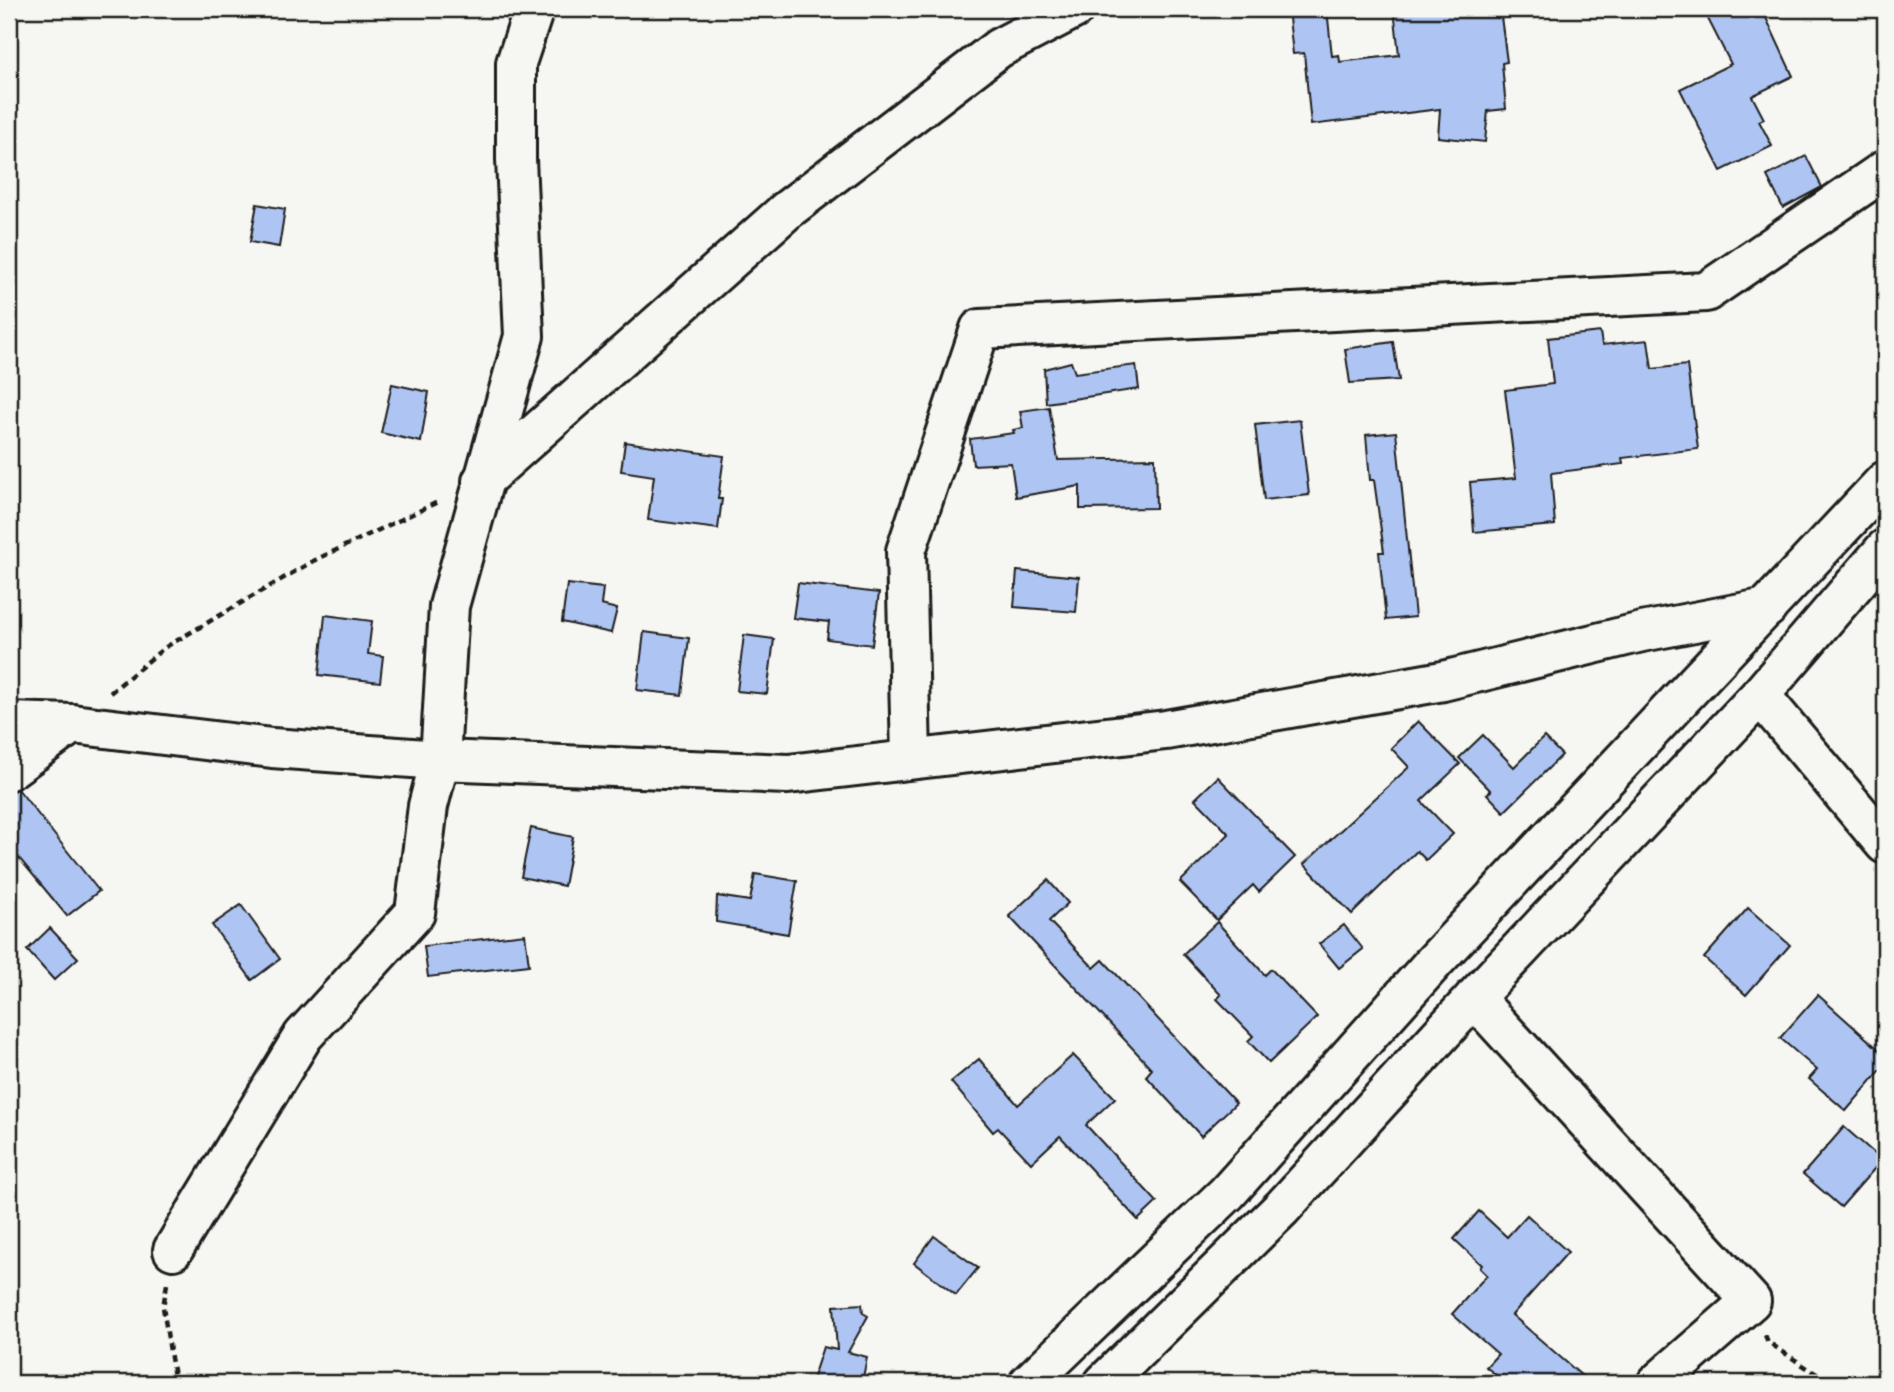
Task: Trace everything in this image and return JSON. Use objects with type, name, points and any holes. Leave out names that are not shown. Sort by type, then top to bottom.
[{"type":"street","points":[[173,1250],[303,1036],[415,913],[428,806],[440,760],[449,606],[524,336],[516,159],[516,63],[534,9]]},
{"type":"street","points":[[482,481],[787,210],[999,48],[1074,9]]},
{"type":"street","points":[[911,757],[906,551],[980,329],[1706,292],[1885,170]]},
{"type":"street","points":[[1029,1383],[1227,1193],[1452,943],[1885,481]]},
{"type":"street","points":[[1104,1383],[1282,1208],[1474,998],[1760,695],[1885,548]]},
{"type":"street","points":[[9,722],[72,724],[272,748],[440,760],[788,774],[911,757],[1179,727],[1443,681],[1642,632],[1767,608]]},
{"type":"street","points":[[1760,695],[1885,844]]},
{"type":"street","points":[[9,770],[72,724]]},
{"type":"street","points":[[1474,998],[1751,1301],[1657,1383]]},
{"type":"path","points":[[72,724],[176,641],[313,561],[482,481]]},
{"type":"path","points":[[173,1250],[163,1307],[175,1383]]},
{"type":"path","points":[[1751,1301],[1768,1342],[1821,1377],[1838,1383]]},
{"type":"building","points":[[1288,9],[1327,9],[1332,56],[1339,55],[1340,62],[1399,55],[1394,9],[1500,9],[1507,62],[1502,63],[1506,109],[1488,111],[1485,142],[1438,137],[1440,109],[1311,125],[1304,53],[1293,54]]},
{"type":"building","points":[[1703,9],[1762,9],[1793,76],[1752,96],[1764,119],[1759,121],[1772,146],[1721,171],[1680,89],[1731,64]]},
{"type":"building","points":[[1806,156],[1822,187],[1783,208],[1767,176]]},
{"type":"building","points":[[257,204],[285,209],[279,247],[250,242]]},
{"type":"building","points":[[1600,332],[1602,345],[1648,340],[1652,369],[1687,365],[1698,449],[1622,458],[1623,464],[1551,473],[1555,525],[1474,532],[1470,482],[1516,478],[1505,390],[1553,384],[1548,338]]},
{"type":"building","points":[[1393,342],[1399,380],[1350,383],[1345,349]]},
{"type":"building","points":[[1071,362],[1075,373],[1136,365],[1139,389],[1046,403],[1044,369]]},
{"type":"building","points":[[392,384],[429,392],[421,442],[381,433]]},
{"type":"building","points":[[1049,407],[1058,460],[1155,458],[1156,508],[1080,509],[1080,486],[1016,497],[1011,463],[973,465],[970,439],[1014,433],[1013,430],[1023,428],[1020,411]]},
{"type":"building","points":[[1300,420],[1309,495],[1264,500],[1255,425]]},
{"type":"building","points":[[1396,432],[1415,617],[1386,620],[1379,552],[1384,552],[1374,480],[1370,480],[1366,435]]},
{"type":"building","points":[[625,442],[724,456],[718,499],[722,499],[718,529],[648,520],[654,476],[621,471]]},
{"type":"building","points":[[1017,571],[1079,577],[1076,612],[1014,607]]},
{"type":"building","points":[[798,583],[879,593],[872,645],[827,639],[829,622],[793,618]]},
{"type":"building","points":[[567,584],[603,588],[601,605],[617,609],[611,633],[562,622]]},
{"type":"building","points":[[325,615],[372,621],[368,654],[383,656],[380,682],[319,675]]},
{"type":"building","points":[[644,632],[689,638],[682,695],[637,690]]},
{"type":"building","points":[[744,635],[774,639],[767,694],[737,691]]},
{"type":"building","points":[[1418,721],[1460,764],[1421,801],[1453,834],[1426,860],[1417,851],[1352,914],[1304,864],[1409,767],[1391,748]]},
{"type":"building","points":[[1483,735],[1514,767],[1544,737],[1562,755],[1504,812],[1487,794],[1491,791],[1459,758]]},
{"type":"building","points":[[1218,777],[1295,857],[1259,892],[1253,885],[1217,920],[1180,882],[1229,834],[1195,799]]},
{"type":"building","points":[[18,789],[99,891],[67,916],[9,846],[9,791]]},
{"type":"building","points":[[531,828],[573,837],[564,886],[521,877]]},
{"type":"building","points":[[755,874],[797,881],[788,934],[716,922],[717,896],[750,901]]},
{"type":"building","points":[[1048,880],[1068,903],[1049,921],[1094,968],[1103,960],[1236,1103],[1201,1136],[1146,1076],[1152,1069],[1009,916]]},
{"type":"building","points":[[241,905],[280,959],[252,980],[212,925]]},
{"type":"building","points":[[1748,908],[1790,945],[1746,995],[1704,958]]},
{"type":"building","points":[[1217,922],[1265,975],[1271,969],[1317,1017],[1269,1063],[1248,1041],[1253,1036],[1217,999],[1221,995],[1183,954]]},
{"type":"building","points":[[1344,925],[1363,949],[1339,968],[1319,944]]},
{"type":"building","points":[[50,928],[78,958],[54,980],[27,950]]},
{"type":"building","points":[[525,934],[529,965],[428,977],[424,946]]},
{"type":"building","points":[[1818,995],[1885,1055],[1885,1065],[1846,1111],[1809,1079],[1817,1070],[1780,1038]]},
{"type":"building","points":[[1073,1055],[1115,1098],[1086,1125],[1157,1202],[1138,1220],[1060,1136],[1031,1163],[998,1128],[993,1132],[951,1082],[979,1059],[1018,1105]]},
{"type":"building","points":[[1844,1127],[1882,1160],[1841,1207],[1803,1174]]},
{"type":"building","points":[[1479,1211],[1507,1237],[1527,1215],[1568,1252],[1512,1315],[1590,1383],[1506,1383],[1486,1367],[1498,1354],[1452,1314],[1487,1275],[1480,1268],[1482,1265],[1454,1239]]},
{"type":"building","points":[[934,1236],[978,1268],[956,1295],[914,1263]]},
{"type":"building","points":[[862,1304],[863,1313],[868,1316],[848,1352],[867,1357],[862,1383],[811,1383],[823,1347],[837,1350],[834,1306]]}]
